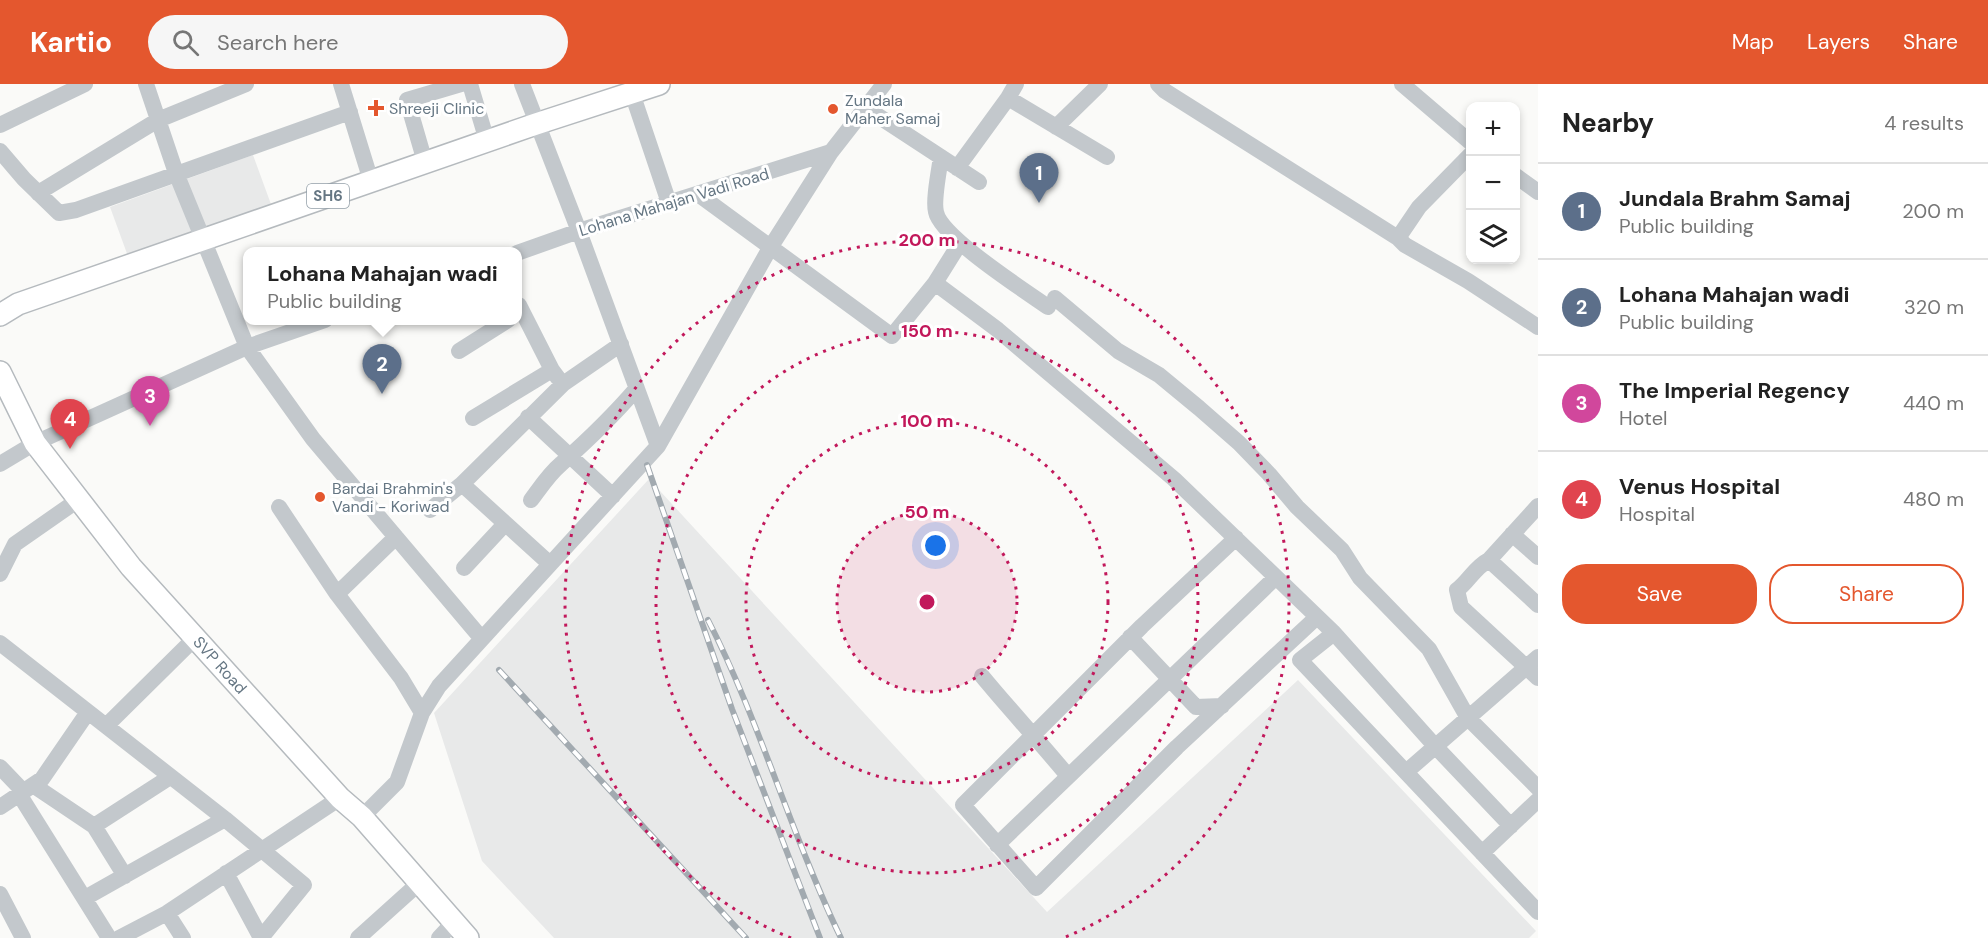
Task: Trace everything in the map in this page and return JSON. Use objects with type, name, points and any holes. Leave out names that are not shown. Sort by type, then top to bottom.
[{"type":"main road","name":"SH6","points":[[0,315],[18,304],[425,162],[659,84]]},
{"type":"main road","name":"SVP Road","points":[[0,372],[35,442],[131,567],[340,798],[362,817],[418,884],[461,930]]},
{"type":"street","points":[[0,126],[85,84]]},
{"type":"street","points":[[146,84],[176,172],[247,347],[313,439],[482,639]]},
{"type":"street","points":[[38,193],[158,120],[246,84]]},
{"type":"street","points":[[341,84],[371,181]]},
{"type":"street","points":[[425,162],[407,100],[433,88],[461,84]]},
{"type":"street","points":[[470,84],[487,141]]},
{"type":"street","points":[[522,84],[658,446]]},
{"type":"street","points":[[362,817],[397,782],[422,713],[440,686],[658,446],[770,248],[831,152],[884,84]]},
{"type":"street","points":[[1056,127],[1100,84]]},
{"type":"street","points":[[1158,84],[1165,91],[1398,238],[1405,245],[1468,281],[1538,327]]},
{"type":"street","points":[[1402,84],[1466,139]]},
{"type":"street","points":[[957,168],[1012,91],[1056,127],[1107,157]]},
{"type":"street","points":[[632,93],[669,203]]},
{"type":"street","points":[[866,108],[979,182]]},
{"type":"street","points":[[0,151],[59,213],[76,210],[176,172],[350,112]]},
{"type":"street","name":"Lohana Mahajan Vadi Road","points":[[522,251],[579,231],[831,152]]},
{"type":"street","points":[[1398,238],[1419,207],[1469,156]]},
{"type":"street","points":[[940,157],[935,210],[939,222],[960,243],[1051,302],[1118,351],[1159,375],[1239,443],[1296,507],[1342,550],[1360,578],[1429,649],[1468,718],[1538,788]]},
{"type":"street","points":[[1520,179],[1538,192]]},
{"type":"street","points":[[698,194],[892,336],[935,284],[960,243]]},
{"type":"street","points":[[935,284],[998,330],[1156,464],[1236,538],[1334,633],[1435,746],[1511,826]]},
{"type":"street","points":[[522,321],[563,384]]},
{"type":"street","points":[[0,464],[35,442],[247,347],[313,325]]},
{"type":"street","points":[[459,351],[499,325]]},
{"type":"street","points":[[430,510],[462,484],[563,384],[621,344]]},
{"type":"street","points":[[473,418],[552,370]]},
{"type":"street","points":[[531,500],[560,465],[613,417],[637,388]]},
{"type":"street","points":[[528,417],[613,496]]},
{"type":"street","points":[[462,484],[550,564]]},
{"type":"street","points":[[0,574],[15,544],[78,500]]},
{"type":"street","points":[[1406,772],[1468,718],[1534,667],[1461,607],[1457,590],[1468,582],[1480,564],[1489,560],[1538,506]]},
{"type":"street","points":[[279,507],[337,594],[401,678],[422,713]]},
{"type":"street","points":[[464,568],[505,524]]},
{"type":"street","points":[[1512,534],[1538,557]]},
{"type":"street","points":[[337,594],[396,537]]},
{"type":"street","points":[[1236,538],[1130,637],[963,805],[1036,888],[1177,747],[1317,617]]},
{"type":"street","points":[[1489,560],[1538,605]]},
{"type":"street","points":[[997,845],[1276,577]]},
{"type":"street","points":[[1334,633],[1300,660],[1482,853],[1535,904]]},
{"type":"street","points":[[1130,637],[1196,707],[1222,706]]},
{"type":"street","points":[[106,726],[195,638]]},
{"type":"street","points":[[0,643],[225,819],[304,885],[261,938],[226,873]]},
{"type":"street","points":[[982,676],[1068,776]]},
{"type":"street","points":[[0,807],[42,779],[88,712]]},
{"type":"street","points":[[0,767],[25,790],[94,826],[125,876]]},
{"type":"street","points":[[94,826],[170,777]]},
{"type":"street","points":[[25,790],[109,938]]},
{"type":"street","points":[[120,938],[167,913],[340,798]]},
{"type":"street","points":[[1482,853],[1538,800]]},
{"type":"street","points":[[85,898],[225,819]]},
{"type":"street","points":[[358,938],[418,884]]},
{"type":"street","points":[[0,894],[23,938]]},
{"type":"street","points":[[167,913],[183,938]]},
{"type":"street","points":[[439,938],[461,930]]},
{"type":"shaded area","points":[[253,155],[272,207],[129,259],[110,207]]},
{"type":"shaded area","points":[[649,479],[1047,912],[1298,680],[1536,931],[1529,938],[554,938],[482,861],[434,713]]},
{"type":"railway","points":[[647,465],[732,709],[820,938]]},
{"type":"railway","points":[[708,620],[748,708],[806,858],[841,938]]},
{"type":"railway","points":[[499,670],[746,938]]},
{"type":"place","name":"Shreeji Clinic","points":[[376,108]]},
{"type":"place","name":"Zundala Maher Samaj","points":[[833,109]]},
{"type":"place","name":"Jundala Brahm Samaj","points":[[1039,203]]},
{"type":"place","name":"Lohana Mahajan wadi","points":[[382,394]]},
{"type":"place","name":"The Imperial Regency","points":[[150,426]]},
{"type":"place","name":"Venus Hospital","points":[[70,449]]},
{"type":"place","name":"Bardai Brahmin's Vandi - Koriwad","points":[[320,497]]}]
